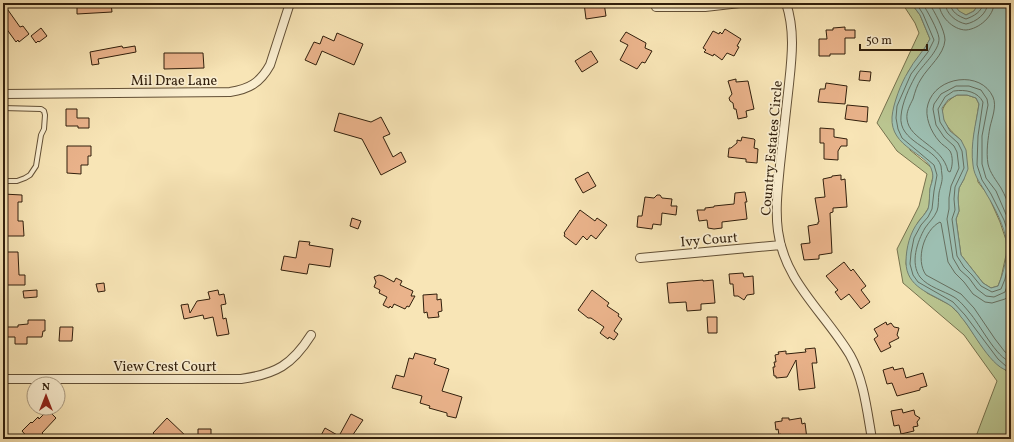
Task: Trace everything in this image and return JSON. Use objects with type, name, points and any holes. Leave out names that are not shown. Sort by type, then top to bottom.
[{"type":"street","name":"Mil Drae Lane","points":[[3,94],[230,92],[242,90],[256,83],[265,75],[270,65],[290,3]]},
{"type":"street","points":[[656,7],[704,7],[740,3]]},
{"type":"street","name":"Country Estates Circle","points":[[786,3],[790,13],[793,46],[777,198],[776,216],[778,232],[787,265],[795,280],[850,356],[861,382],[872,439]]},
{"type":"street","name":"Ivy Court","points":[[640,258],[781,245]]},
{"type":"street","name":"View Crest Court","points":[[3,379],[248,378],[272,372],[284,366],[295,357],[311,335]]},
{"type":"lane","points":[[3,108],[41,109],[45,115],[44,129],[39,144],[39,155],[34,171],[25,178],[3,181]]},
{"type":"green space","points":[[902,3],[911,3],[920,15],[930,39],[908,72],[910,150],[932,168],[933,176],[929,207],[918,222],[907,252],[906,264],[910,277],[927,293],[950,305],[962,317],[983,348],[1006,371],[1011,371],[1011,439],[975,439],[997,381],[964,335],[903,283],[897,249],[919,206],[927,174],[897,151],[877,123],[919,33],[915,23]]},
{"type":"green space","points":[[953,3],[979,3],[974,11],[966,15],[959,12]]},
{"type":"green space","points":[[957,95],[967,95],[976,98],[979,104],[973,151],[978,182],[988,195],[1006,240],[1006,255],[1001,278],[998,286],[991,288],[983,283],[961,255],[956,219],[959,211],[959,188],[964,179],[961,140],[945,123],[942,112],[944,106],[949,100]]},
{"type":"water","points":[[911,3],[953,3],[959,11],[966,15],[974,11],[979,3],[1011,3],[1011,371],[1004,369],[990,357],[955,310],[948,304],[920,288],[910,278],[907,271],[906,257],[909,240],[916,225],[928,209],[933,175],[929,165],[924,159],[910,149],[897,136],[893,127],[892,117],[896,100],[903,82],[910,68],[930,39],[920,15]],"holes":[[[957,95],[967,95],[976,98],[979,104],[973,142],[972,157],[974,169],[999,217],[1004,229],[1006,240],[1006,257],[1002,275],[998,286],[991,288],[983,283],[961,255],[956,219],[959,211],[959,188],[968,169],[966,150],[961,140],[950,131],[944,120],[942,108],[948,100]]]},
{"type":"building","points":[[3,3],[20,27],[23,26],[29,34],[19,42],[18,40],[16,42],[3,24]]},
{"type":"building","points":[[77,3],[111,3],[112,12],[77,14]]},
{"type":"building","points":[[584,3],[604,3],[606,16],[586,19]]},
{"type":"building","points":[[845,27],[845,30],[855,30],[855,38],[845,38],[845,54],[819,56],[819,39],[827,39],[826,30]]},
{"type":"building","points":[[41,28],[47,36],[36,43],[31,36]]},
{"type":"building","points":[[725,29],[741,39],[734,56],[727,53],[722,60],[714,54],[713,56],[704,52],[706,50],[703,48],[713,31],[719,34],[720,32],[722,34]]},
{"type":"building","points":[[626,32],[646,43],[645,48],[652,51],[645,63],[642,62],[637,69],[620,60],[628,45],[620,41]]},
{"type":"building","points":[[337,33],[363,44],[354,65],[322,51],[316,65],[305,60],[314,42],[320,44],[323,36],[334,41]]},
{"type":"building","points":[[122,46],[123,48],[135,46],[136,52],[98,59],[99,64],[92,65],[90,52]]},
{"type":"building","points":[[591,51],[598,62],[582,72],[575,61]]},
{"type":"building","points":[[164,53],[203,53],[204,68],[164,69]]},
{"type":"building","points":[[860,71],[871,72],[870,81],[859,80]]},
{"type":"building","points":[[736,79],[736,82],[748,81],[754,109],[746,111],[747,117],[738,119],[736,109],[734,109],[733,103],[729,98],[732,94],[728,81]]},
{"type":"building","points":[[826,83],[847,86],[845,104],[818,102],[820,89],[825,89]]},
{"type":"building","points":[[847,105],[868,107],[867,122],[845,119]]},
{"type":"building","points":[[66,109],[77,109],[77,118],[89,118],[89,128],[66,126]]},
{"type":"building","points":[[339,113],[371,122],[381,117],[390,134],[383,137],[393,157],[401,152],[406,162],[381,175],[362,139],[334,131]]},
{"type":"building","points":[[820,128],[834,129],[834,137],[847,139],[847,146],[841,146],[838,151],[838,160],[824,159],[824,143],[820,143]]},
{"type":"building","points":[[742,137],[755,140],[754,148],[758,149],[757,163],[746,162],[746,159],[728,157],[729,148],[737,143],[737,140],[741,141]]},
{"type":"building","points":[[67,146],[91,146],[91,156],[88,156],[88,165],[81,165],[81,174],[67,173]]},
{"type":"building","points":[[588,172],[596,186],[583,193],[575,179]]},
{"type":"building","points":[[841,175],[841,180],[845,179],[847,207],[833,208],[833,212],[830,213],[832,253],[819,255],[819,259],[804,260],[801,244],[810,243],[808,226],[818,224],[819,222],[815,198],[825,197],[823,179]]},
{"type":"building","points":[[745,192],[747,202],[745,202],[747,219],[722,222],[722,228],[714,229],[708,228],[707,220],[699,221],[697,210],[705,210],[705,208],[714,206],[734,204],[735,193]]},
{"type":"building","points":[[3,194],[22,195],[22,202],[18,202],[18,221],[23,221],[24,236],[4,236],[4,223],[7,223],[7,205],[3,205]]},
{"type":"building","points":[[657,195],[660,195],[662,198],[672,199],[671,206],[677,206],[676,215],[662,213],[661,225],[653,224],[652,229],[637,227],[638,216],[642,216],[645,197],[654,198]]},
{"type":"building","points":[[580,210],[595,221],[597,218],[607,225],[596,239],[591,235],[587,240],[583,236],[576,245],[564,236],[564,233]]},
{"type":"building","points":[[352,218],[361,221],[358,229],[350,226]]},
{"type":"building","points":[[299,241],[310,242],[309,245],[333,249],[330,267],[309,264],[307,274],[281,270],[284,256],[296,258]]},
{"type":"building","points":[[5,252],[18,252],[19,275],[25,275],[25,285],[5,285]]},
{"type":"building","points":[[844,262],[851,271],[853,269],[866,286],[861,290],[870,302],[861,309],[849,294],[841,300],[835,292],[838,290],[826,276]]},
{"type":"building","points":[[743,273],[744,277],[753,276],[754,294],[747,295],[744,300],[738,296],[734,296],[733,284],[730,284],[729,274]]},
{"type":"building","points":[[379,275],[394,282],[396,278],[402,281],[400,285],[413,291],[411,296],[415,296],[409,307],[407,306],[405,309],[394,304],[392,308],[390,306],[389,308],[383,305],[387,297],[379,293],[380,290],[374,287],[376,282],[374,277]]},
{"type":"building","points":[[713,280],[715,303],[701,304],[701,310],[687,311],[686,302],[669,303],[667,283]]},
{"type":"building","points":[[104,283],[105,291],[98,292],[96,284]]},
{"type":"building","points":[[37,290],[37,297],[24,298],[23,291]]},
{"type":"building","points":[[218,290],[219,295],[224,294],[226,304],[221,305],[223,319],[226,318],[229,334],[217,336],[213,317],[204,319],[203,315],[184,319],[181,305],[188,304],[190,313],[197,301],[210,299],[208,292]]},
{"type":"building","points":[[592,290],[609,303],[607,306],[619,314],[618,316],[622,319],[614,331],[618,334],[614,340],[609,337],[608,339],[600,333],[604,327],[591,318],[588,318],[578,310]]},
{"type":"building","points":[[437,294],[437,300],[441,299],[442,311],[438,312],[439,317],[428,318],[427,312],[424,313],[423,295]]},
{"type":"building","points":[[707,317],[717,317],[717,333],[708,333]]},
{"type":"building","points":[[28,320],[45,320],[45,331],[43,331],[42,337],[27,337],[27,344],[15,344],[15,337],[3,337],[3,327],[18,327],[18,325],[28,324]]},
{"type":"building","points":[[886,322],[887,325],[891,323],[894,327],[899,328],[897,335],[899,338],[889,343],[891,347],[881,352],[874,339],[878,336],[874,329]]},
{"type":"building","points":[[60,327],[73,327],[72,341],[59,341]]},
{"type":"building","points":[[815,348],[817,363],[812,363],[815,388],[799,390],[796,360],[787,377],[776,378],[776,376],[774,376],[773,367],[775,367],[774,362],[776,362],[775,355],[779,354],[778,352],[786,351],[786,354],[806,352],[805,349]]},
{"type":"building","points":[[415,353],[436,359],[434,364],[449,369],[442,391],[462,397],[456,418],[447,416],[447,413],[429,408],[430,406],[420,403],[422,396],[392,388],[396,375],[404,377],[409,358],[413,359]]},
{"type":"building","points":[[893,367],[894,370],[903,368],[906,378],[923,373],[927,386],[920,388],[920,390],[897,396],[892,383],[887,384],[883,370]]},
{"type":"building","points":[[902,409],[903,413],[914,410],[915,415],[920,418],[917,422],[918,426],[913,427],[914,431],[901,434],[899,425],[894,426],[891,411]]},
{"type":"building","points":[[351,414],[363,420],[350,439],[319,439],[325,428],[339,436]]},
{"type":"building","points":[[42,416],[54,416],[56,418],[42,433],[48,439],[29,439],[22,431],[38,417],[39,419]]},
{"type":"building","points":[[167,418],[189,439],[159,439],[153,433]]},
{"type":"building","points":[[782,418],[789,418],[789,420],[801,418],[802,424],[805,423],[807,439],[782,439],[781,434],[779,435],[778,429],[776,430],[775,422],[782,421]]},
{"type":"building","points":[[198,429],[211,429],[211,439],[198,439]]}]
